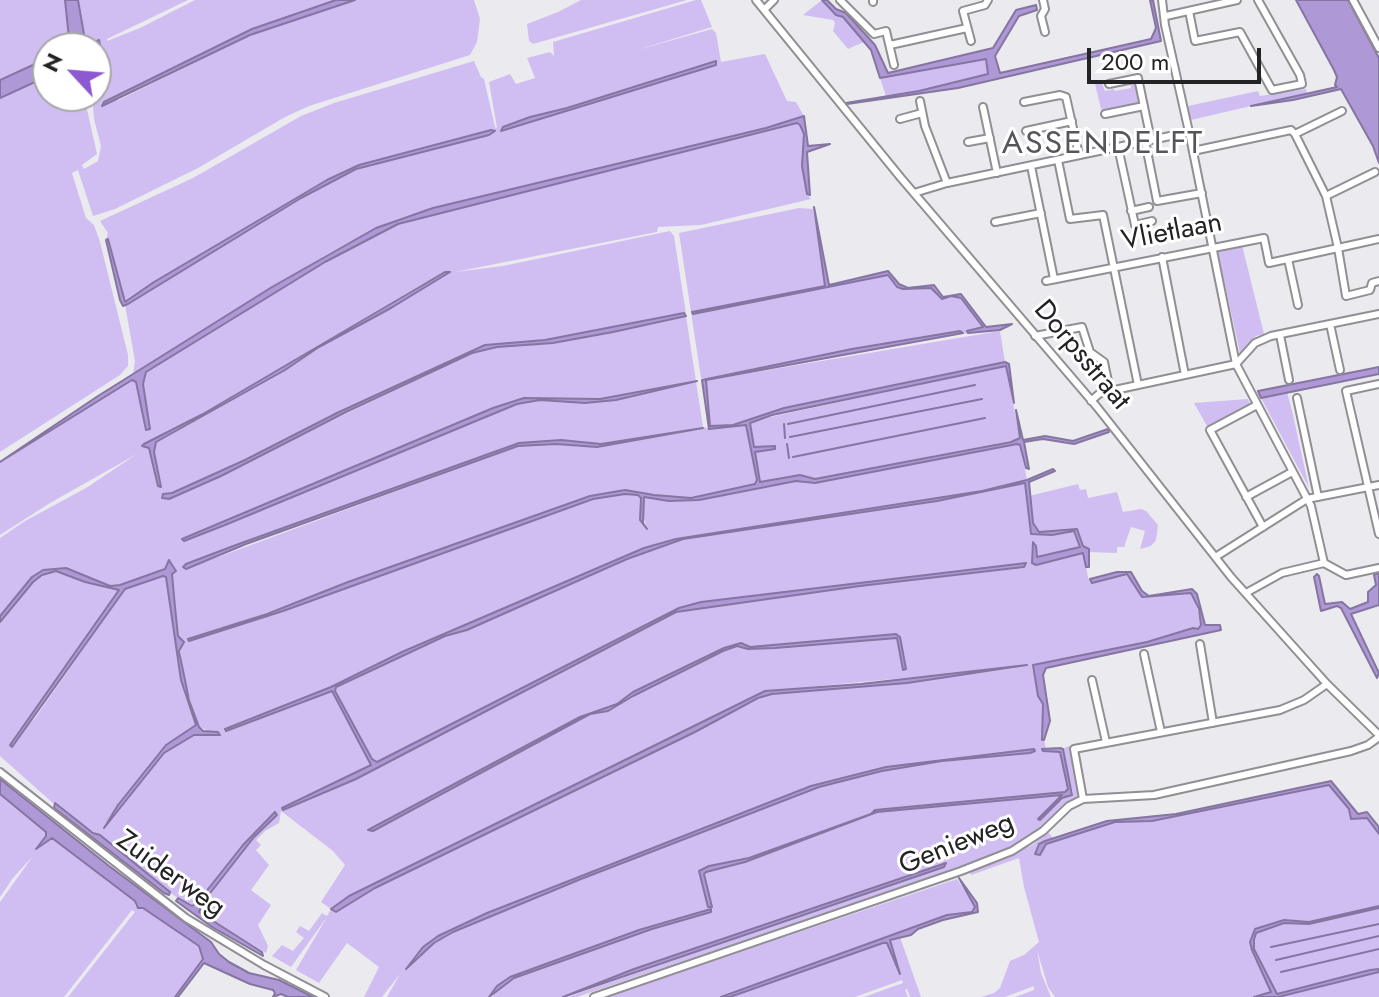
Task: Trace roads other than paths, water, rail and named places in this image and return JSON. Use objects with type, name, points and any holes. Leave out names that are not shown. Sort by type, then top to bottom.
[{"type":"street","name":"Dorpsstraat","points":[[756,0],[914,193],[1091,401],[1231,577],[1327,684],[1379,736]]},
{"type":"street","points":[[764,10],[774,0]]},
{"type":"street","points":[[840,0],[874,34],[886,31],[894,65]]},
{"type":"street","points":[[971,41],[963,11],[985,5],[988,0]]},
{"type":"street","points":[[1043,0],[1045,9],[1041,16],[1045,32]]},
{"type":"street","points":[[1162,0],[1236,364],[1311,506],[1324,563]]},
{"type":"street","points":[[1166,16],[1237,0]]},
{"type":"street","points":[[1189,11],[1195,41],[1240,32],[1272,90],[1302,84],[1300,75],[1258,0]]},
{"type":"street","points":[[1353,0],[1379,48]]},
{"type":"street","points":[[890,45],[967,28]]},
{"type":"street","points":[[1109,84],[1138,78],[1157,201],[1202,193]]},
{"type":"street","points":[[1024,102],[1064,95],[1079,155]]},
{"type":"street","points":[[920,101],[947,183]]},
{"type":"street","points":[[1105,114],[1144,106]]},
{"type":"street","points":[[983,107],[997,173]]},
{"type":"street","points":[[1295,134],[1342,111]]},
{"type":"street","points":[[900,119],[922,113]]},
{"type":"street","points":[[1026,131],[1072,121]]},
{"type":"street","points":[[1193,151],[1291,130],[1326,196],[1346,296],[1370,290],[1372,283],[1379,281]]},
{"type":"street","points":[[914,193],[947,183],[1189,132]]},
{"type":"street","points":[[968,142],[990,138]]},
{"type":"street","points":[[1118,147],[1135,225],[1152,221]]},
{"type":"street","points":[[1058,160],[1070,219],[1103,215],[1138,385]]},
{"type":"street","points":[[1031,166],[1054,279]]},
{"type":"street","points":[[1326,196],[1375,172]]},
{"type":"street","points":[[1131,211],[1149,207]]},
{"type":"street","points":[[995,222],[1041,213]]},
{"type":"street","name":"Vlietlaan","points":[[1046,281],[1264,238],[1269,263],[1288,259]]},
{"type":"street","points":[[1298,305],[1288,259],[1379,239]]},
{"type":"street","points":[[1162,257],[1185,375]]},
{"type":"street","points":[[1091,401],[1100,393],[1236,364],[1261,339],[1379,314]]},
{"type":"street","points":[[1330,324],[1340,370]]},
{"type":"street","points":[[1035,336],[1082,327],[1090,352],[1104,362],[1110,391]]},
{"type":"street","points":[[1280,335],[1289,380]]},
{"type":"street","points":[[1379,384],[1346,391],[1379,534]]},
{"type":"street","points":[[1297,398],[1318,497]]},
{"type":"street","points":[[1257,405],[1210,430],[1263,527]]},
{"type":"street","points":[[1246,497],[1292,472]]},
{"type":"street","points":[[1217,556],[1307,499],[1379,485]]},
{"type":"street","points":[[1246,593],[1282,573],[1324,563],[1346,575],[1379,568]]},
{"type":"street","points":[[1200,644],[1213,723]]},
{"type":"street","points":[[1144,654],[1161,732]]},
{"type":"street","points":[[1092,680],[1106,742]]},
{"type":"street","points":[[1327,684],[1288,708],[1074,749],[1083,799],[1166,792],[1351,751],[1368,745],[1379,736]]},
{"type":"street","name":"Zuiderweg","points":[[0,772],[186,918],[325,997]]},
{"type":"street","name":"Genieweg","points":[[594,997],[1012,851],[1043,831],[1069,806],[1083,799]]},
{"type":"waterway","points":[[788,424],[975,385]]},
{"type":"waterway","points":[[790,437],[982,399]]},
{"type":"waterway","points":[[793,457],[985,418]]},
{"type":"waterway","points":[[784,424],[785,438]]},
{"type":"waterway","points":[[787,444],[789,458]]},
{"type":"waterway","points":[[1271,947],[1379,924]]},
{"type":"waterway","points":[[1276,960],[1379,936]]},
{"type":"waterway","points":[[1281,972],[1379,949]]},
{"type":"district","name":"ASSENDELFT","points":[[1103,145]]}]
